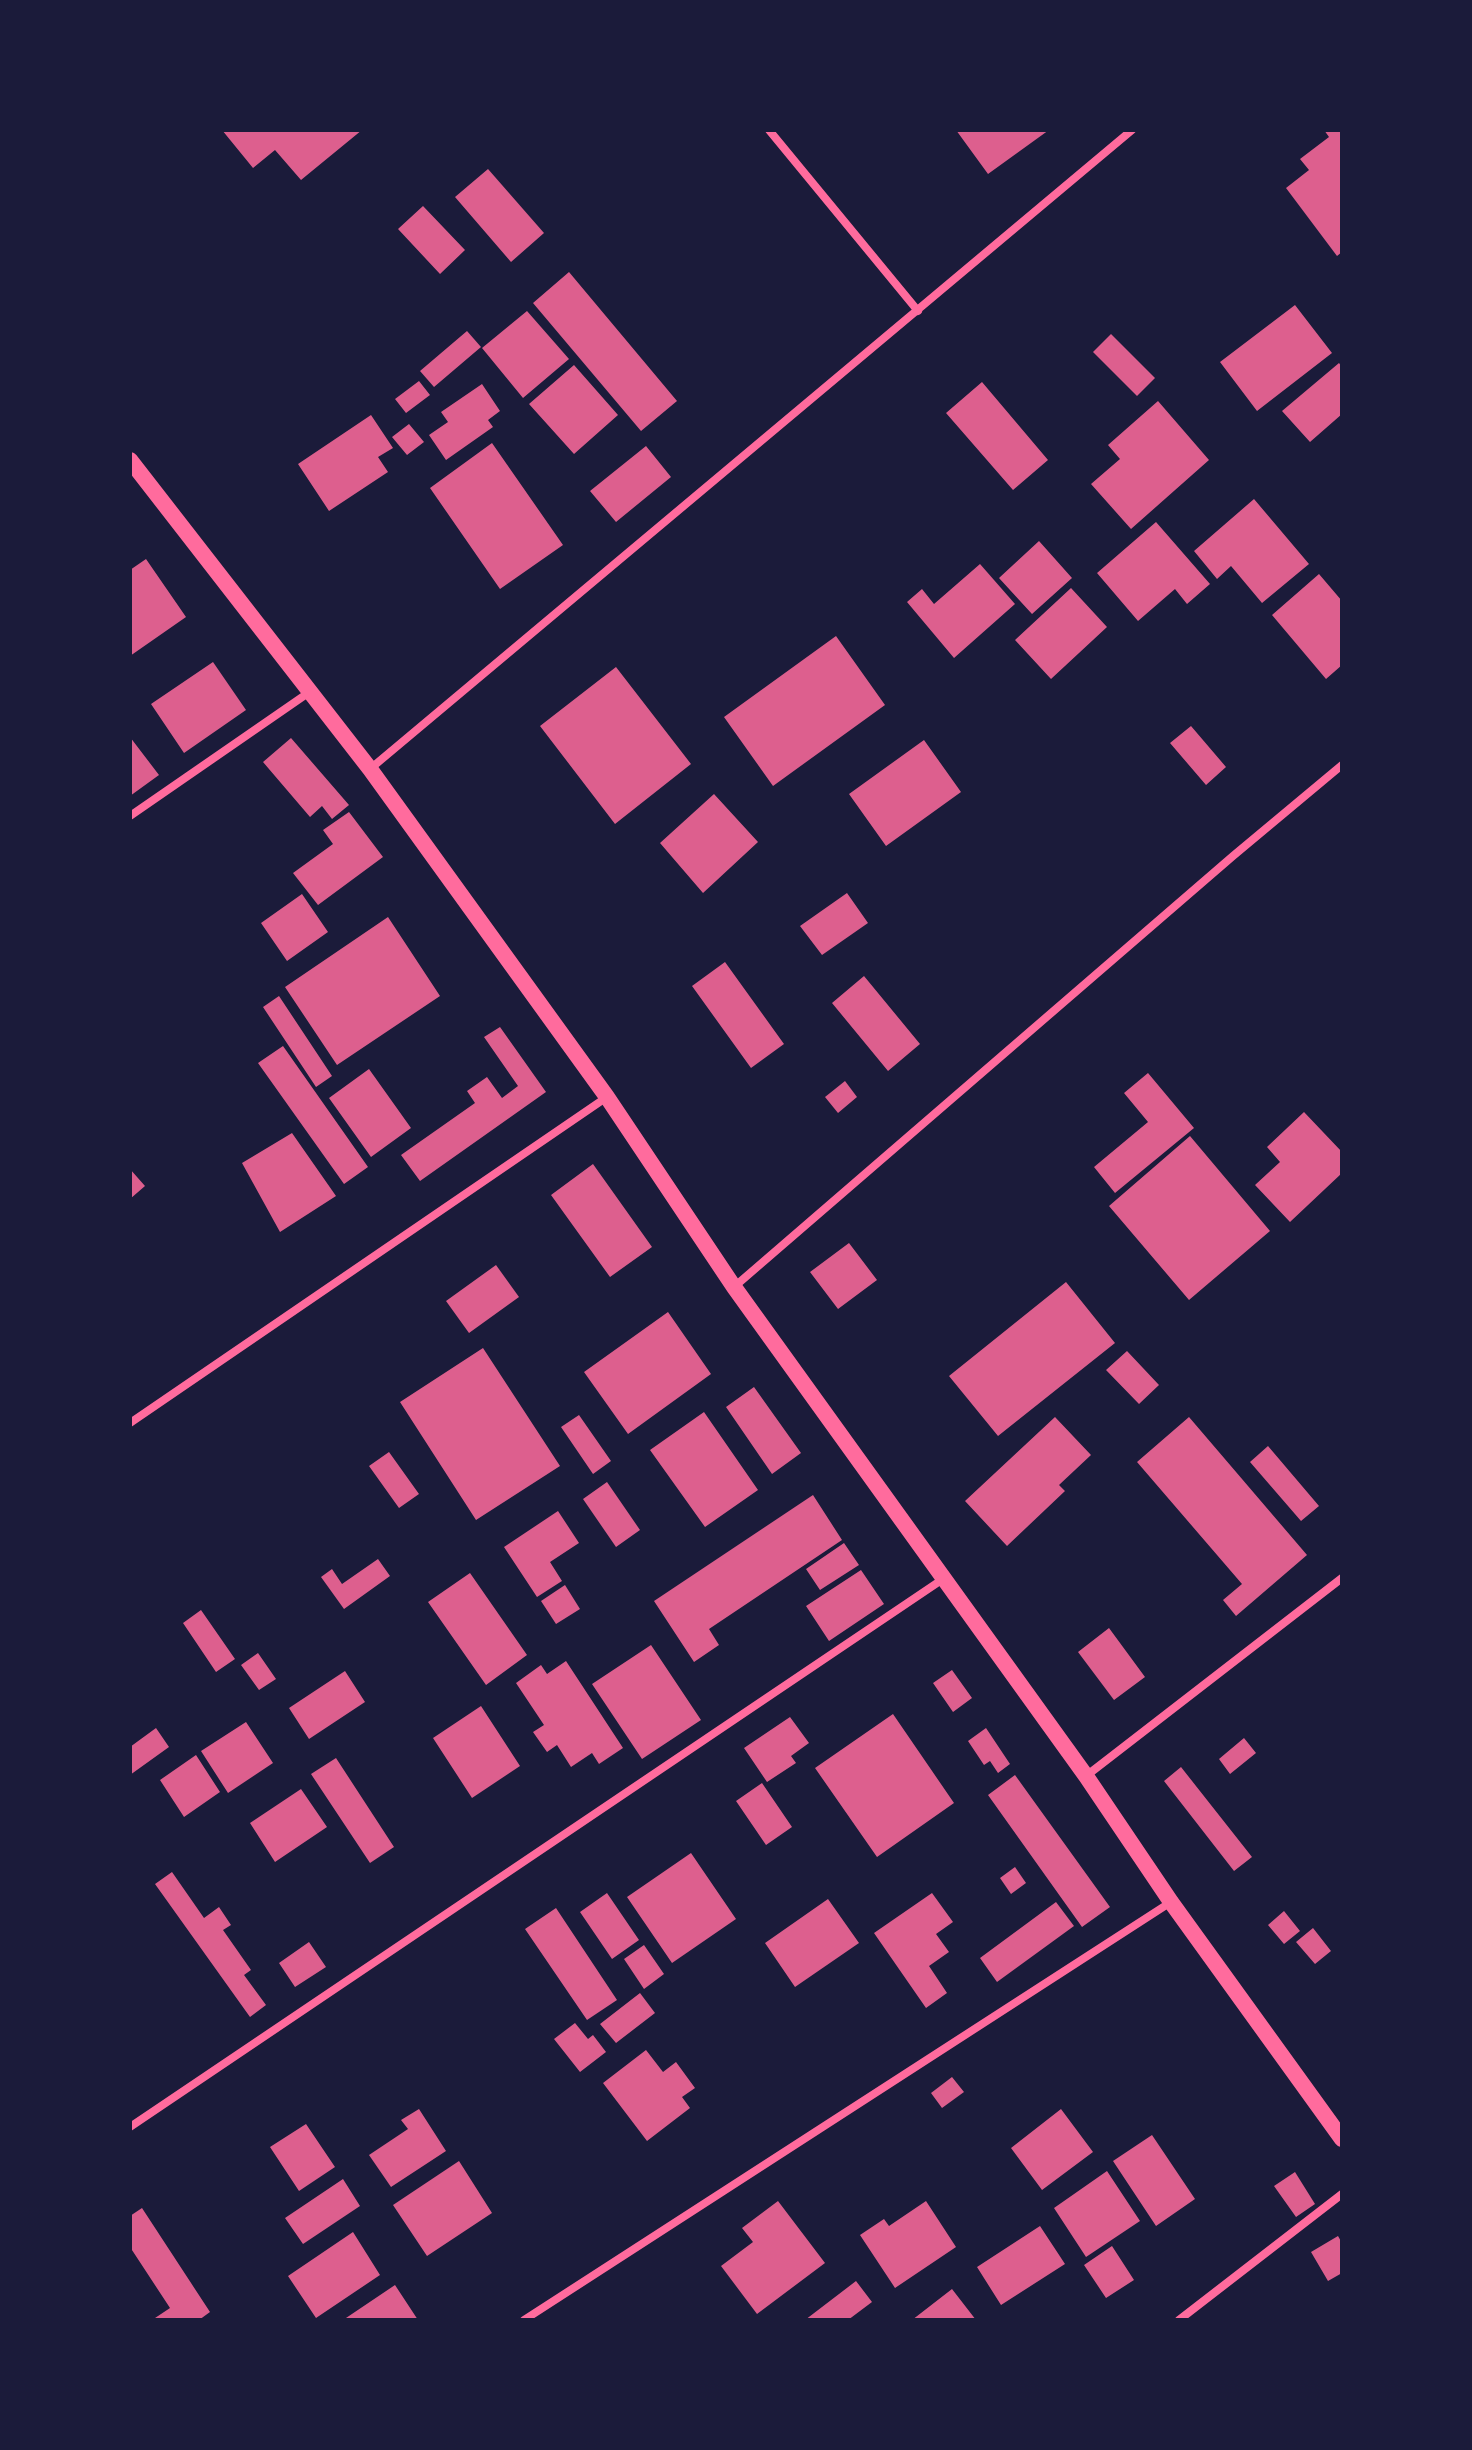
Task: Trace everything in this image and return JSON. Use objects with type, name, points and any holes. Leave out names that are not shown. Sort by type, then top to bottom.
[{"type":"main road","points":[[130,460],[370,769],[607,1097],[734,1287],[1086,1776],[1171,1902],[1342,2139]]},
{"type":"street","points":[[769,130],[918,311]]},
{"type":"street","points":[[370,769],[1132,130]]},
{"type":"street","points":[[130,816],[311,691]]},
{"type":"street","points":[[734,1287],[1342,765]]},
{"type":"street","points":[[130,1423],[607,1097]]},
{"type":"street","points":[[1086,1776],[1342,1578]]},
{"type":"street","points":[[130,2127],[943,1579]]},
{"type":"street","points":[[524,2320],[1171,1902]]},
{"type":"street","points":[[1179,2320],[1342,2194]]},
{"type":"building","points":[[222,130],[362,130],[301,180],[275,150],[253,168]]},
{"type":"building","points":[[956,130],[1049,130],[988,174]]},
{"type":"building","points":[[1324,130],[1342,130],[1342,252],[1337,256],[1286,188],[1309,170],[1300,159],[1329,137]]},
{"type":"building","points":[[488,169],[544,233],[511,262],[455,197]]},
{"type":"building","points":[[423,206],[465,250],[440,274],[398,229]]},
{"type":"building","points":[[569,272],[677,401],[641,431],[533,303]]},
{"type":"building","points":[[1295,305],[1332,353],[1257,411],[1220,362]]},
{"type":"building","points":[[527,311],[569,359],[523,398],[482,348]]},
{"type":"building","points":[[467,331],[481,347],[434,387],[420,371]]},
{"type":"building","points":[[1111,334],[1155,378],[1137,396],[1093,352]]},
{"type":"building","points":[[1339,363],[1342,367],[1342,414],[1310,442],[1282,411]]},
{"type":"building","points":[[574,365],[618,415],[574,454],[529,404]]},
{"type":"building","points":[[419,381],[430,395],[406,413],[395,399]]},
{"type":"building","points":[[982,382],[1048,460],[1013,490],[946,413]]},
{"type":"building","points":[[482,384],[500,411],[488,420],[493,427],[446,460],[429,435],[448,422],[441,412]]},
{"type":"building","points":[[1158,401],[1209,460],[1131,529],[1091,484],[1120,459],[1108,445]]},
{"type":"building","points":[[371,415],[393,448],[378,457],[388,472],[329,511],[298,464]]},
{"type":"building","points":[[409,424],[424,442],[407,455],[392,437]]},
{"type":"building","points":[[492,443],[563,545],[500,589],[430,488]]},
{"type":"building","points":[[646,446],[671,477],[616,522],[590,491]]},
{"type":"building","points":[[1254,499],[1309,564],[1262,603],[1231,566],[1217,579],[1194,551]]},
{"type":"building","points":[[1156,522],[1210,584],[1187,604],[1175,589],[1138,621],[1097,573]]},
{"type":"building","points":[[1039,541],[1072,578],[1032,614],[999,578]]},
{"type":"building","points":[[146,559],[186,617],[130,656],[130,570]]},
{"type":"building","points":[[980,564],[1015,604],[954,658],[907,602],[922,589],[934,604]]},
{"type":"building","points":[[1319,574],[1342,601],[1342,665],[1326,679],[1272,615]]},
{"type":"building","points":[[1071,588],[1107,627],[1051,679],[1015,640]]},
{"type":"building","points":[[836,636],[885,705],[773,786],[724,717]]},
{"type":"building","points":[[213,662],[246,710],[184,753],[151,704]]},
{"type":"building","points":[[616,667],[691,764],[615,824],[540,726]]},
{"type":"building","points":[[1191,726],[1226,767],[1206,785],[1170,743]]},
{"type":"building","points":[[130,737],[159,775],[130,796]]},
{"type":"building","points":[[291,738],[349,805],[332,819],[322,806],[310,817],[263,762]]},
{"type":"building","points":[[924,740],[961,792],[886,846],[849,794]]},
{"type":"building","points":[[714,794],[758,842],[703,893],[660,843]]},
{"type":"building","points":[[349,812],[383,857],[318,905],[293,873],[333,844],[323,830]]},
{"type":"building","points":[[847,893],[868,923],[822,955],[800,926]]},
{"type":"building","points":[[302,894],[328,932],[287,961],[261,923]]},
{"type":"building","points":[[388,917],[440,996],[337,1065],[285,987]]},
{"type":"building","points":[[725,962],[784,1044],[751,1068],[692,986]]},
{"type":"building","points":[[864,976],[920,1044],[888,1071],[832,1003]]},
{"type":"building","points":[[279,996],[332,1076],[316,1087],[263,1007]]},
{"type":"building","points":[[500,1027],[546,1092],[420,1181],[401,1155],[475,1103],[467,1091],[487,1077],[502,1098],[518,1086],[484,1037]]},
{"type":"building","points":[[283,1046],[368,1167],[344,1184],[258,1063]]},
{"type":"building","points":[[369,1069],[411,1128],[371,1157],[329,1098]]},
{"type":"building","points":[[1148,1073],[1194,1128],[1115,1193],[1094,1167],[1148,1122],[1124,1093]]},
{"type":"building","points":[[845,1081],[857,1097],[838,1113],[825,1097]]},
{"type":"building","points":[[1304,1112],[1342,1152],[1342,1173],[1290,1222],[1255,1185],[1280,1162],[1267,1147]]},
{"type":"building","points":[[292,1133],[336,1196],[280,1232],[242,1163]]},
{"type":"building","points":[[1190,1136],[1270,1231],[1189,1300],[1109,1206]]},
{"type":"building","points":[[593,1164],[652,1247],[610,1277],[551,1195]]},
{"type":"building","points":[[130,1169],[145,1186],[130,1199]]},
{"type":"building","points":[[849,1243],[877,1280],[838,1309],[810,1272]]},
{"type":"building","points":[[496,1265],[519,1297],[469,1333],[446,1301]]},
{"type":"building","points":[[1066,1282],[1115,1343],[998,1436],[949,1376]]},
{"type":"building","points":[[668,1312],[711,1374],[628,1434],[584,1372]]},
{"type":"building","points":[[483,1348],[560,1466],[476,1520],[400,1402]]},
{"type":"building","points":[[1127,1351],[1159,1385],[1139,1404],[1106,1370]]},
{"type":"building","points":[[754,1387],[801,1453],[772,1474],[726,1407]]},
{"type":"building","points":[[704,1412],[758,1490],[705,1527],[650,1450]]},
{"type":"building","points":[[579,1415],[611,1461],[593,1474],[561,1427]]},
{"type":"building","points":[[1055,1417],[1091,1455],[1059,1485],[1065,1491],[1007,1546],[965,1501]]},
{"type":"building","points":[[1189,1417],[1307,1555],[1236,1616],[1223,1600],[1242,1584],[1137,1462]]},
{"type":"building","points":[[1268,1446],[1319,1506],[1301,1521],[1250,1462]]},
{"type":"building","points":[[389,1452],[419,1494],[399,1508],[369,1466]]},
{"type":"building","points":[[607,1482],[640,1530],[616,1547],[583,1499]]},
{"type":"building","points":[[813,1495],[842,1540],[709,1629],[719,1645],[694,1662],[654,1601]]},
{"type":"building","points":[[558,1511],[579,1543],[550,1562],[562,1581],[537,1597],[504,1547]]},
{"type":"building","points":[[844,1543],[859,1565],[820,1590],[806,1569]]},
{"type":"building","points":[[378,1559],[390,1576],[344,1609],[321,1577],[332,1569],[342,1584]]},
{"type":"building","points":[[861,1570],[884,1604],[829,1641],[806,1606]]},
{"type":"building","points":[[470,1573],[527,1655],[486,1685],[428,1602]]},
{"type":"building","points":[[565,1585],[580,1609],[556,1624],[541,1601]]},
{"type":"building","points":[[201,1610],[235,1659],[216,1672],[183,1623]]},
{"type":"building","points":[[1109,1628],[1145,1677],[1114,1700],[1078,1652]]},
{"type":"building","points":[[651,1645],[701,1720],[642,1759],[592,1684]]},
{"type":"building","points":[[258,1653],[276,1679],[259,1690],[241,1665]]},
{"type":"building","points":[[566,1661],[623,1748],[599,1764],[592,1753],[571,1767],[557,1745],[547,1752],[533,1732],[544,1725],[516,1683],[541,1665],[547,1674]]},
{"type":"building","points":[[952,1670],[972,1698],[953,1712],[933,1683]]},
{"type":"building","points":[[345,1671],[365,1702],[309,1739],[289,1708]]},
{"type":"building","points":[[481,1706],[520,1766],[472,1798],[433,1738]]},
{"type":"building","points":[[893,1714],[954,1803],[877,1857],[815,1768]]},
{"type":"building","points":[[790,1717],[809,1743],[791,1756],[796,1763],[767,1782],[744,1748]]},
{"type":"building","points":[[246,1722],[273,1763],[228,1793],[201,1751]]},
{"type":"building","points":[[156,1728],[169,1747],[130,1775],[130,1747]]},
{"type":"building","points":[[986,1728],[1010,1764],[998,1773],[990,1761],[984,1765],[968,1741]]},
{"type":"building","points":[[1244,1738],[1256,1753],[1230,1774],[1219,1759]]},
{"type":"building","points":[[196,1755],[220,1792],[184,1817],[160,1780]]},
{"type":"building","points":[[336,1758],[394,1847],[370,1863],[311,1774]]},
{"type":"building","points":[[1181,1767],[1252,1857],[1234,1871],[1164,1781]]},
{"type":"building","points":[[1015,1775],[1110,1907],[1082,1927],[988,1795]]},
{"type":"building","points":[[762,1783],[792,1827],[766,1845],[736,1801]]},
{"type":"building","points":[[301,1789],[327,1827],[275,1862],[250,1823]]},
{"type":"building","points":[[691,1853],[736,1919],[672,1963],[627,1897]]},
{"type":"building","points":[[1015,1867],[1026,1883],[1011,1894],[1000,1878]]},
{"type":"building","points":[[172,1872],[204,1918],[219,1907],[231,1925],[223,1930],[251,1970],[244,1975],[266,2005],[250,2017],[155,1884]]},
{"type":"building","points":[[607,1893],[639,1940],[612,1959],[580,1912]]},
{"type":"building","points":[[932,1893],[953,1922],[936,1934],[949,1952],[929,1966],[947,1993],[926,2008],[874,1933]]},
{"type":"building","points":[[828,1899],[859,1943],[795,1987],[765,1943]]},
{"type":"building","points":[[1056,1902],[1074,1926],[997,1982],[980,1958]]},
{"type":"building","points":[[556,1908],[617,2000],[587,2020],[525,1929]]},
{"type":"building","points":[[1284,1911],[1300,1931],[1284,1944],[1268,1925]]},
{"type":"building","points":[[1313,1928],[1331,1951],[1315,1964],[1296,1942]]},
{"type":"building","points":[[309,1942],[326,1967],[295,1987],[279,1963]]},
{"type":"building","points":[[644,1945],[664,1974],[644,1989],[624,1959]]},
{"type":"building","points":[[640,1993],[655,2013],[616,2043],[600,2024]]},
{"type":"building","points":[[575,2023],[588,2039],[593,2035],[606,2052],[580,2072],[554,2039]]},
{"type":"building","points":[[646,2050],[663,2072],[676,2062],[695,2088],[682,2097],[690,2108],[647,2141],[603,2083]]},
{"type":"building","points":[[952,2077],[964,2092],[942,2108],[931,2093]]},
{"type":"building","points":[[419,2109],[446,2151],[391,2187],[369,2155],[408,2129],[401,2120]]},
{"type":"building","points":[[1061,2109],[1093,2152],[1042,2190],[1011,2148]]},
{"type":"building","points":[[306,2124],[335,2167],[299,2191],[270,2147]]},
{"type":"building","points":[[1152,2135],[1195,2199],[1156,2226],[1113,2161]]},
{"type":"building","points":[[459,2161],[492,2213],[427,2256],[393,2205]]},
{"type":"building","points":[[1107,2171],[1140,2221],[1086,2257],[1054,2208]]},
{"type":"building","points":[[1295,2172],[1315,2204],[1296,2217],[1274,2186]]},
{"type":"building","points":[[343,2179],[360,2206],[303,2244],[285,2218]]},
{"type":"building","points":[[778,2201],[825,2263],[757,2314],[721,2266],[753,2242],[742,2228]]},
{"type":"building","points":[[926,2201],[956,2247],[895,2288],[860,2235],[884,2219],[889,2226]]},
{"type":"building","points":[[142,2208],[210,2312],[199,2320],[152,2320],[170,2308],[130,2247],[130,2216]]},
{"type":"building","points":[[1040,2226],[1065,2264],[1001,2305],[977,2267]]},
{"type":"building","points":[[353,2232],[380,2275],[316,2318],[288,2276]]},
{"type":"building","points":[[1338,2236],[1342,2243],[1342,2273],[1328,2281],[1311,2252]]},
{"type":"building","points":[[1112,2246],[1134,2280],[1106,2298],[1084,2265]]},
{"type":"building","points":[[856,2281],[872,2302],[848,2320],[805,2320]]},
{"type":"building","points":[[395,2285],[418,2320],[343,2320]]},
{"type":"building","points":[[952,2289],[976,2320],[912,2320]]}]
